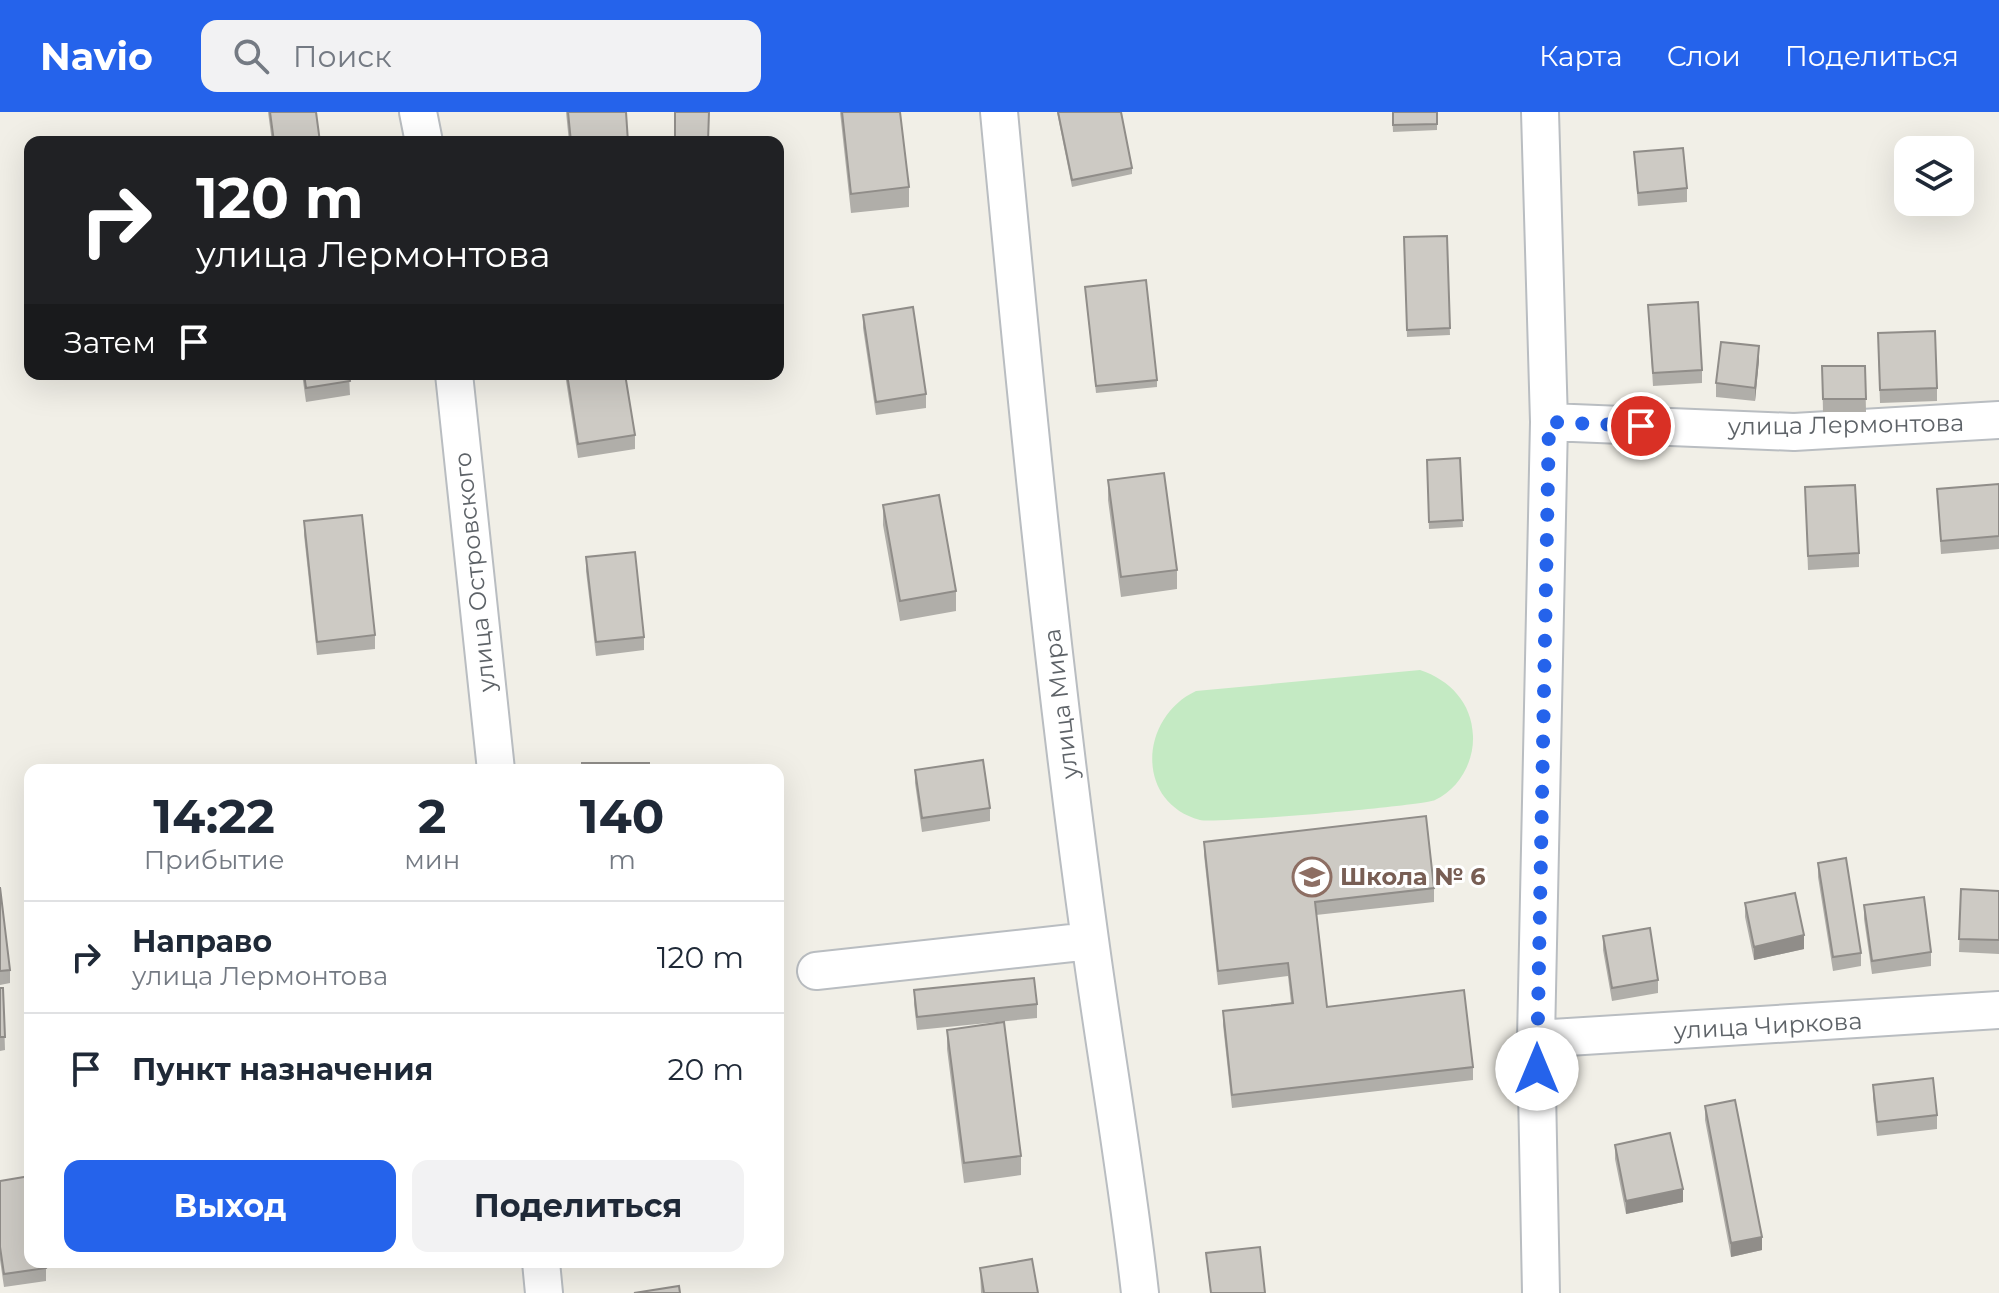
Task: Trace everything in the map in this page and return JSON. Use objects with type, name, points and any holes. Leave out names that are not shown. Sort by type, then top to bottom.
[{"type":"street","points":[[418,112],[423,136]]},
{"type":"street","name":"улица Мира","points":[[999,112],[1033,479],[1090,941],[1131,1206],[1140,1293]]},
{"type":"street","points":[[1540,112],[1549,422],[1536,1039],[1541,1293]]},
{"type":"street","name":"улица Островского","points":[[455,380],[495,764]]},
{"type":"street","name":"улица Лермонтова","points":[[1549,422],[1794,432],[1999,420]]},
{"type":"street","points":[[816,971],[1090,941]]},
{"type":"street","name":"улица Чиркова","points":[[1536,1039],[1999,1010]]},
{"type":"street","points":[[542,1268],[544,1293]]},
{"type":"green space","points":[[1420,670],[1441,680],[1457,694],[1472,724],[1473,746],[1468,765],[1458,782],[1435,800],[1318,814],[1200,820],[1179,810],[1164,796],[1155,778],[1152,758],[1155,738],[1177,703],[1196,691]]},
{"type":"building","points":[[270,112],[316,112],[319,136],[273,136]]},
{"type":"building","points":[[568,112],[626,112],[628,136],[570,136]]},
{"type":"building","points":[[675,112],[709,112],[708,136],[675,136]]},
{"type":"building","points":[[842,112],[900,112],[909,187],[851,194]]},
{"type":"building","points":[[1058,112],[1121,112],[1132,168],[1072,180]]},
{"type":"building","points":[[1393,112],[1437,112],[1437,124],[1393,125]]},
{"type":"building","points":[[1683,148],[1687,188],[1638,193],[1634,152]]},
{"type":"building","points":[[1447,236],[1450,328],[1407,330],[1404,237]]},
{"type":"building","points":[[1146,280],[1157,380],[1096,386],[1085,287]]},
{"type":"building","points":[[1698,302],[1702,370],[1653,373],[1648,305]]},
{"type":"building","points":[[913,307],[926,394],[876,402],[863,315]]},
{"type":"building","points":[[1935,331],[1937,388],[1880,390],[1878,333]]},
{"type":"building","points":[[1721,342],[1759,346],[1755,388],[1716,383]]},
{"type":"building","points":[[1822,366],[1865,366],[1866,399],[1823,399]]},
{"type":"building","points":[[305,380],[350,380],[350,381],[306,388]]},
{"type":"building","points":[[568,380],[626,380],[635,435],[578,444]]},
{"type":"building","points":[[1460,458],[1463,520],[1429,522],[1427,460]]},
{"type":"building","points":[[1164,473],[1177,570],[1121,577],[1108,480]]},
{"type":"building","points":[[1999,484],[1999,536],[1941,541],[1937,489]]},
{"type":"building","points":[[1855,485],[1859,553],[1808,556],[1805,487]]},
{"type":"building","points":[[939,495],[956,591],[900,601],[883,505]]},
{"type":"building","points":[[362,515],[375,635],[317,642],[304,521]]},
{"type":"building","points":[[635,552],[644,637],[596,642],[586,557]]},
{"type":"building","points":[[983,760],[990,808],[922,818],[915,770]]},
{"type":"building","points":[[582,763],[649,763],[649,764]]},
{"type":"building","points":[[1426,816],[1434,888],[1315,902],[1327,1007],[1464,990],[1473,1067],[1232,1095],[1223,1011],[1293,1003],[1288,963],[1218,971],[1204,842]]},
{"type":"building","points":[[1846,858],[1861,953],[1833,957],[1818,863]]},
{"type":"building","points":[[0,887],[10,970],[0,971]]},
{"type":"building","points":[[1961,889],[1999,891],[1999,940],[1959,939]]},
{"type":"building","points":[[1795,893],[1804,935],[1754,947],[1745,903]]},
{"type":"building","points":[[1924,897],[1931,952],[1872,961],[1864,905]]},
{"type":"building","points":[[1650,928],[1658,980],[1612,988],[1603,936]]},
{"type":"building","points":[[1034,978],[1037,1004],[917,1017],[914,990]]},
{"type":"building","points":[[0,988],[3,988],[5,1037],[0,1037]]},
{"type":"building","points":[[1004,1022],[1021,1156],[964,1163],[947,1030]]},
{"type":"building","points":[[1933,1078],[1937,1115],[1877,1122],[1873,1085]]},
{"type":"building","points":[[1735,1100],[1762,1237],[1731,1243],[1705,1106]]},
{"type":"building","points":[[1670,1133],[1683,1189],[1626,1201],[1615,1145]]},
{"type":"building","points":[[24,1177],[24,1268],[46,1268],[4,1274],[0,1247],[0,1181]]},
{"type":"building","points":[[1260,1247],[1265,1293],[1211,1293],[1206,1253]]},
{"type":"building","points":[[1032,1259],[1038,1293],[984,1293],[980,1268]]},
{"type":"building","points":[[679,1286],[680,1293],[634,1293]]},
{"type":"place","name":"Школа № 6","points":[[1312,877]]},
{"type":"route","points":[[1537,1069],[1549,422],[1641,426]]}]
